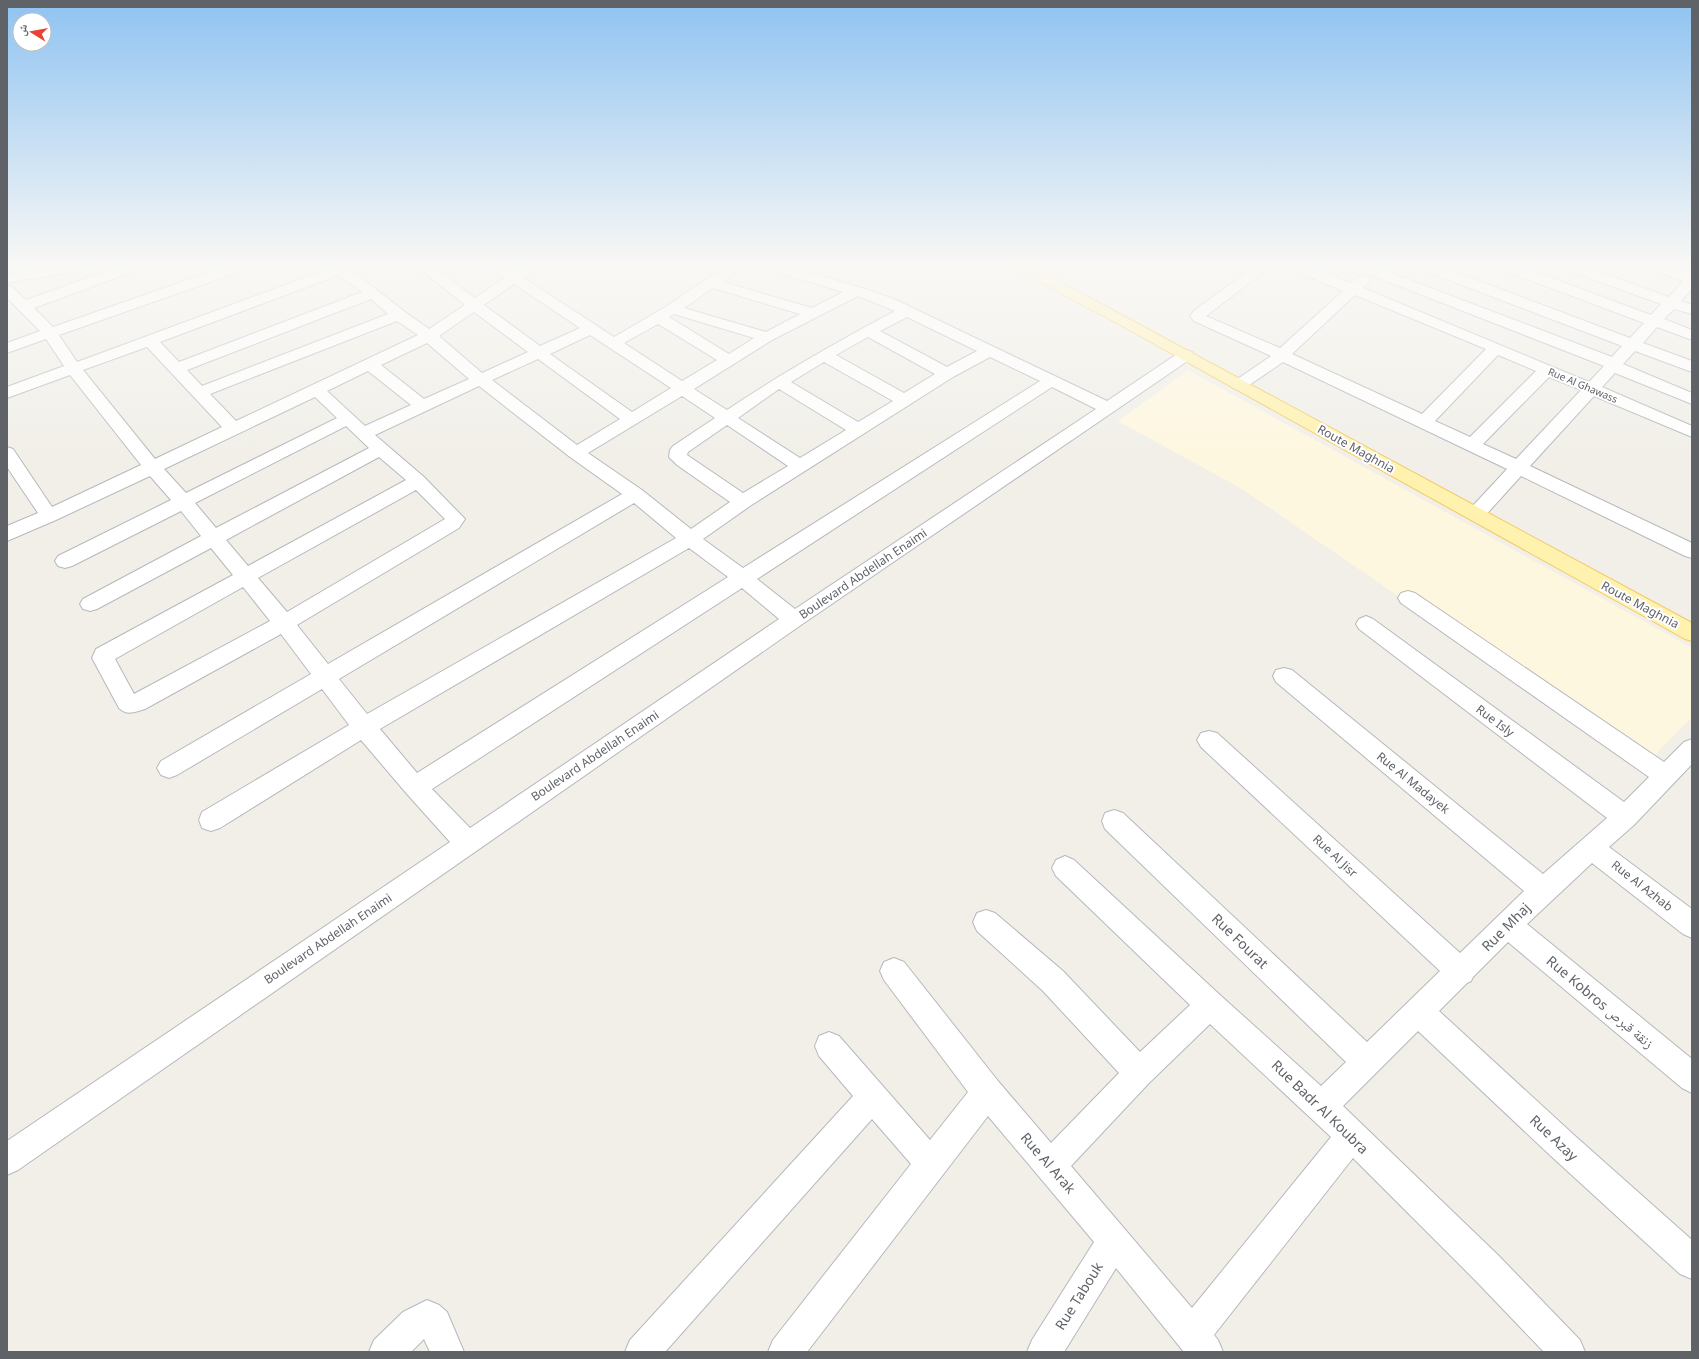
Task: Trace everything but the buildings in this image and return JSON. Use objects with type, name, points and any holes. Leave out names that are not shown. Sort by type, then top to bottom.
[{"type":"main road","name":"Route Maghnia","points":[[1138,329],[1692,633]]},
{"type":"street","points":[[47,329],[73,368],[151,466],[183,501],[284,623],[364,727],[415,787],[468,844]]},
{"type":"street","points":[[7,348],[60,329]]},
{"type":"street","points":[[7,393],[180,329]]},
{"type":"street","points":[[176,368],[277,329]]},
{"type":"street","points":[[200,392],[361,329]]},
{"type":"street","points":[[419,329],[481,380],[576,453],[635,494],[794,620]]},
{"type":"street","points":[[7,534],[49,516],[151,466],[371,365],[429,336],[439,329]]},
{"type":"street","points":[[508,329],[632,420]]},
{"type":"street","points":[[364,432],[590,329]]},
{"type":"street","points":[[592,329],[800,466]]},
{"type":"street","points":[[614,343],[637,329]]},
{"type":"street","points":[[678,329],[728,360]]},
{"type":"street","points":[[741,329],[767,337]]},
{"type":"street","points":[[576,453],[728,360],[782,329]]},
{"type":"street","points":[[743,502],[678,457],[679,450],[779,382],[824,354],[871,329]]},
{"type":"street","points":[[948,329],[1108,408]]},
{"type":"street","points":[[1224,329],[1282,355],[1472,444],[1519,468],[1691,549]]},
{"type":"street","points":[[1239,385],[1282,355],[1310,329]]},
{"type":"street","name":"Rue Al Ghawass","points":[[1451,329],[1692,432]]},
{"type":"street","points":[[1526,329],[1614,365],[1624,371],[1692,399]]},
{"type":"street","points":[[1593,329],[1692,368]]},
{"type":"street","points":[[1476,514],[1645,329]]},
{"type":"street","points":[[1678,329],[1692,335]]},
{"type":"street","points":[[868,331],[947,374]]},
{"type":"street","points":[[150,341],[233,428]]},
{"type":"street","points":[[1424,422],[1496,348]]},
{"type":"street","points":[[211,820],[364,727],[690,539],[743,502],[904,400],[990,350]]},
{"type":"street","points":[[824,354],[904,400]]},
{"type":"street","name":"Boulevard Abdellah Enaimi","points":[[7,1160],[794,620],[1186,355]]},
{"type":"street","points":[[371,365],[422,406]]},
{"type":"street","points":[[1472,444],[1547,369]]},
{"type":"street","points":[[415,787],[744,579],[1051,381]]},
{"type":"street","points":[[779,382],[858,430]]},
{"type":"street","points":[[317,390],[347,419],[364,432],[380,449],[418,481],[456,519],[452,523],[284,623],[137,703],[130,705],[104,658],[104,655],[418,481]]},
{"type":"street","points":[[65,561],[347,419]]},
{"type":"street","points":[[90,604],[380,449]]},
{"type":"street","points":[[7,453],[49,516]]},
{"type":"street","points":[[169,768],[635,494]]},
{"type":"street","points":[[1408,598],[1666,776]]},
{"type":"street","name":"Rue Isly","points":[[1366,624],[1625,817]]},
{"type":"street","name":"Rue Al Madayek","points":[[1284,676],[1543,890]]},
{"type":"street","name":"Rue Al Jisr","points":[[1209,740],[1461,972]]},
{"type":"street","name":"Rue Mhaj","points":[[1321,1106],[1366,1061],[1461,972],[1543,890],[1592,848],[1625,817],[1692,750]]},
{"type":"street","name":"Rue Fourat","points":[[1114,821],[1366,1061]]},
{"type":"street","name":"Rue Al Azhab","points":[[1592,848],[1692,925]]},
{"type":"street","name":"Rue Badr Al Koubra","points":[[1065,868],[1321,1106],[1487,1268],[1568,1352]]},
{"type":"street","points":[[986,922],[1053,981],[1139,1073]]},
{"type":"street","name":"Rue Kobros زنقة قبرص","points":[[1508,925],[1692,1078]]},
{"type":"street","name":"Rue Al Arak","points":[[894,971],[987,1092],[1114,1240],[1199,1344]]},
{"type":"street","points":[[1050,1166],[1139,1073],[1210,1004]]},
{"type":"street","name":"Rue Azay","points":[[1419,1012],[1563,1146],[1692,1262]]},
{"type":"street","points":[[829,1046],[931,1164]]},
{"type":"street","points":[[785,1352],[987,1092]]},
{"type":"street","points":[[642,1352],[873,1096]]},
{"type":"street","points":[[1199,1344],[1351,1136]]},
{"type":"street","name":"Rue Tabouk","points":[[1044,1352],[1114,1240]]},
{"type":"street","points":[[386,1352],[415,1324],[427,1317],[435,1324],[447,1352]]},
{"type":"shaded area","points":[[1188,370],[1692,648],[1692,717],[1648,762],[1394,593],[1242,489],[1118,421]]}]
